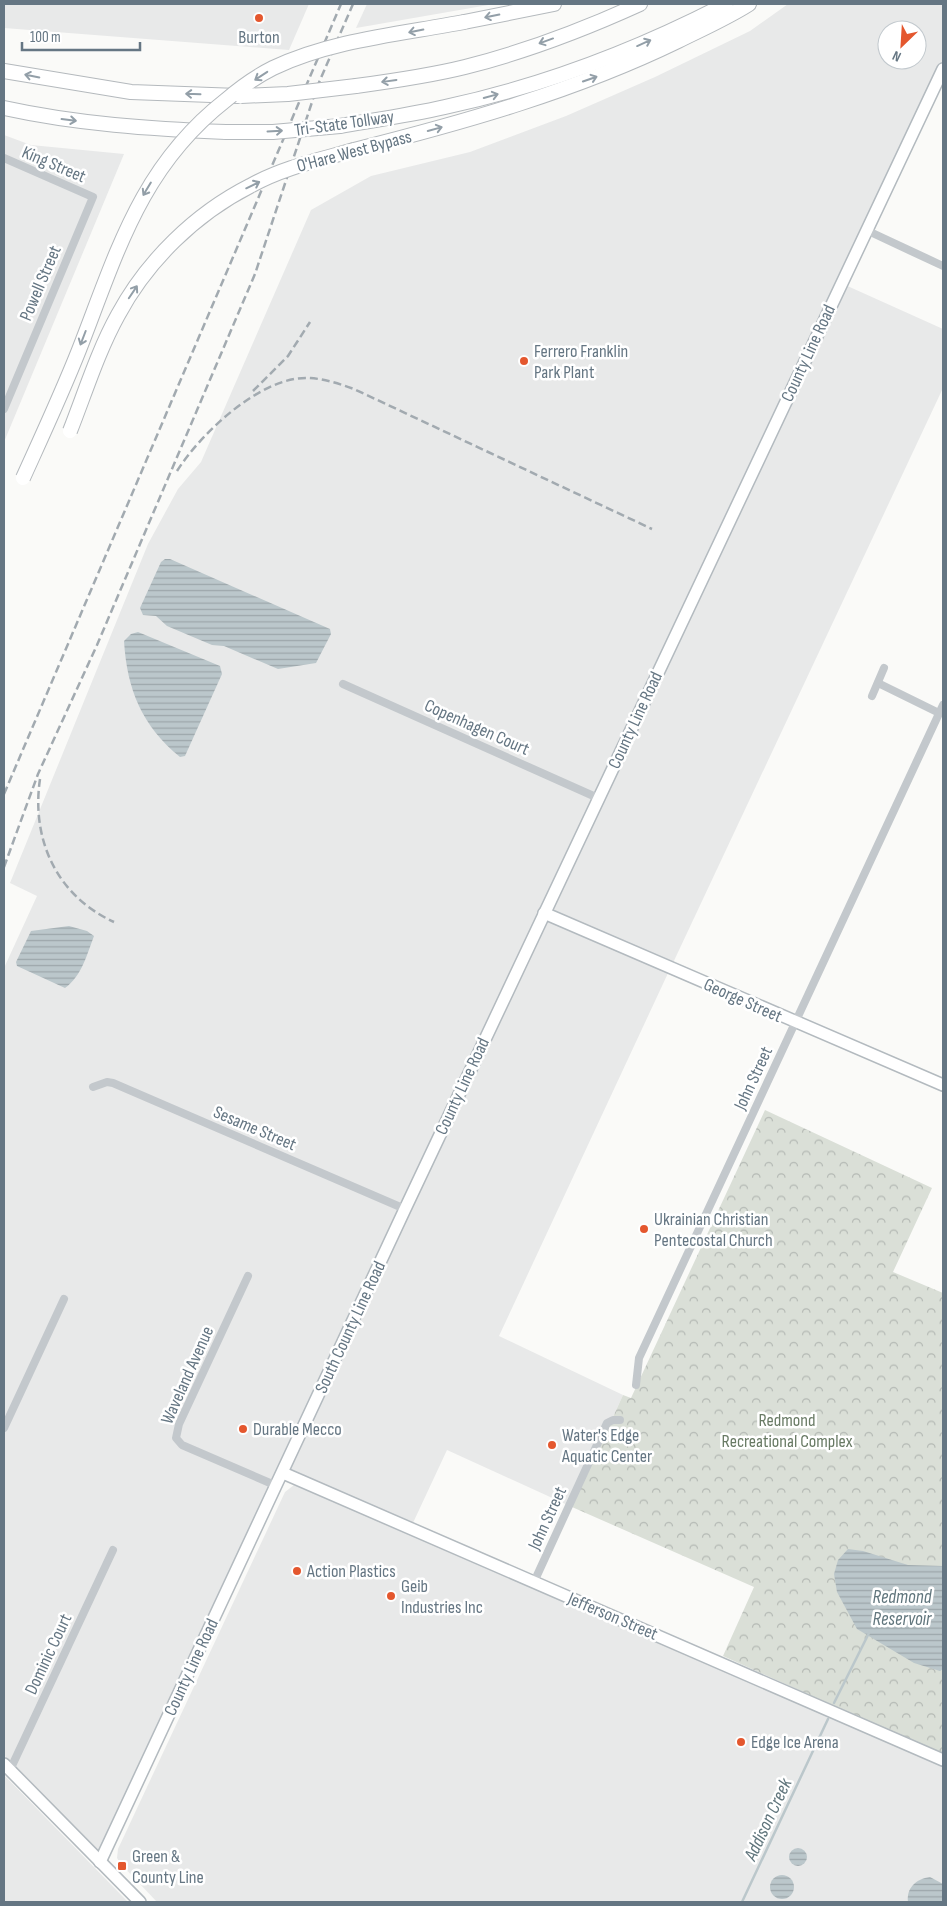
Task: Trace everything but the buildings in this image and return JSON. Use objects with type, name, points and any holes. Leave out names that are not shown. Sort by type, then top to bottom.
[{"type":"highway","points":[[23,478],[78,352],[138,204],[156,173],[180,143],[208,114],[238,90],[272,68],[306,56],[351,43],[554,4]]},
{"type":"highway","name":"Tri-State Tollway","points":[[4,71],[131,92],[242,96],[288,94],[356,86],[466,67],[529,47],[611,17],[640,4]]},
{"type":"highway","name":"Tri-State Tollway","points":[[4,108],[65,120],[147,129],[273,132],[340,126],[444,108],[562,74],[630,50],[726,4]]},
{"type":"highway","name":"O'Hare West Bypass","points":[[70,431],[118,315],[141,280],[167,249],[190,226],[250,185],[300,164],[485,115],[599,76],[647,56],[749,4]]},
{"type":"street","name":"County Line Road","points":[[404,1209],[943,69]]},
{"type":"street","name":"King Street","points":[[4,158],[93,197]]},
{"type":"street","name":"Powell Street","points":[[4,409],[93,197]]},
{"type":"street","points":[[866,230],[943,266]]},
{"type":"street","points":[[872,696],[884,668]]},
{"type":"street","points":[[878,683],[940,713]]},
{"type":"street","name":"Copenhagen Court","points":[[343,684],[598,798]]},
{"type":"street","name":"John Street","points":[[636,1385],[639,1358],[943,705]]},
{"type":"street","name":"George Street","points":[[544,912],[795,1023],[943,1085]]},
{"type":"street","name":"Sesame Street","points":[[94,1088],[107,1082],[113,1083],[404,1209]]},
{"type":"street","name":"South County Line Road","points":[[283,1473],[404,1209]]},
{"type":"street","name":"Waveland Avenue","points":[[248,1276],[176,1432],[176,1438],[182,1445],[277,1486]]},
{"type":"street","points":[[4,1428],[64,1299]]},
{"type":"street","name":"John Street","points":[[534,1582],[607,1424],[613,1420],[620,1420]]},
{"type":"street","name":"County Line Road","points":[[100,1862],[283,1473]]},
{"type":"street","name":"Jefferson Street","points":[[283,1473],[943,1760]]},
{"type":"street","name":"Dominic Court","points":[[7,1767],[113,1550]]},
{"type":"street","points":[[7,1767],[140,1902]]},
{"type":"shaded area","points":[[4,4],[309,4],[289,50],[4,28]]},
{"type":"shaded area","points":[[367,4],[494,4],[356,28]]},
{"type":"shaded area","points":[[788,4],[943,4],[943,60],[97,1856],[4,1755],[4,968],[37,896],[10,883],[148,544],[178,489],[201,462],[311,210],[371,176],[470,152],[566,116],[655,77],[750,31]]},
{"type":"shaded area","points":[[4,135],[31,145],[124,154],[4,442]]},
{"type":"shaded area","points":[[843,284],[943,329],[943,388],[672,965],[550,912]]},
{"type":"shaded area","points":[[548,917],[669,971],[499,1336],[623,1395],[572,1507],[447,1450],[412,1525],[287,1472]]},
{"type":"shaded area","points":[[294,1485],[943,1764],[943,1902],[157,1902],[120,1863],[117,1858],[118,1849],[285,1492]]},
{"type":"shaded area","points":[[4,1775],[128,1902],[4,1902]]},
{"type":"green space","name":"Redmond Recreational Complex","points":[[765,1110],[932,1188],[893,1272],[943,1293],[943,1755],[723,1656],[754,1587],[572,1507],[623,1395],[631,1398]]},
{"type":"water","points":[[165,559],[170,559],[330,629],[331,634],[316,663],[278,669],[224,646],[212,645],[167,626],[156,616],[143,615],[140,608],[161,562]]},
{"type":"water","points":[[138,632],[220,666],[222,674],[185,756],[180,757],[156,733],[146,720],[133,691],[124,641],[131,634]]},
{"type":"water","points":[[69,926],[87,931],[94,936],[80,971],[65,988],[17,966],[16,962],[31,931]]},
{"type":"water","name":"Redmond Reservoir","points":[[848,1549],[863,1551],[908,1565],[943,1566],[943,1669],[940,1671],[914,1663],[857,1629],[837,1592],[834,1574],[838,1560]]},
{"type":"water","points":[[798,1848],[804,1851],[807,1857],[804,1863],[798,1866],[792,1863],[789,1857],[792,1851]]},
{"type":"water","points":[[782,1875],[790,1879],[794,1887],[790,1895],[782,1899],[774,1895],[770,1887],[774,1879]]},
{"type":"water","points":[[930,1877],[943,1884],[943,1902],[908,1902],[910,1888],[916,1882]]},
{"type":"waterway","name":"Addison Creek","points":[[834,1703],[869,1633]]},
{"type":"waterway","name":"Addison Creek","points":[[742,1902],[828,1719]]},
{"type":"railway","points":[[4,794],[341,4]]},
{"type":"railway","points":[[4,867],[38,774],[97,645],[255,274],[317,87],[353,4]]},
{"type":"railway","points":[[253,391],[288,356],[310,322]]},
{"type":"railway","points":[[177,471],[201,440],[234,409],[272,386],[291,380],[310,378],[354,389],[652,529]]},
{"type":"railway","points":[[40,779],[38,802],[40,823],[44,844],[52,864],[77,897],[94,911],[114,922]]},
{"type":"place","name":"Burton","points":[[259,18]]},
{"type":"place","name":"Ferrero Franklin Park Plant","points":[[524,361]]},
{"type":"place","name":"Ukrainian Christian Pentecostal Church","points":[[644,1229]]},
{"type":"place","name":"Durable Mecco","points":[[243,1429]]},
{"type":"place","name":"Water's Edge Aquatic Center","points":[[552,1445]]},
{"type":"place","name":"Action Plastics","points":[[297,1571]]},
{"type":"place","name":"Geib Industries Inc","points":[[391,1596]]},
{"type":"place","name":"Edge Ice Arena","points":[[741,1742]]},
{"type":"place","name":"Green & County Line","points":[[122,1866]]}]
